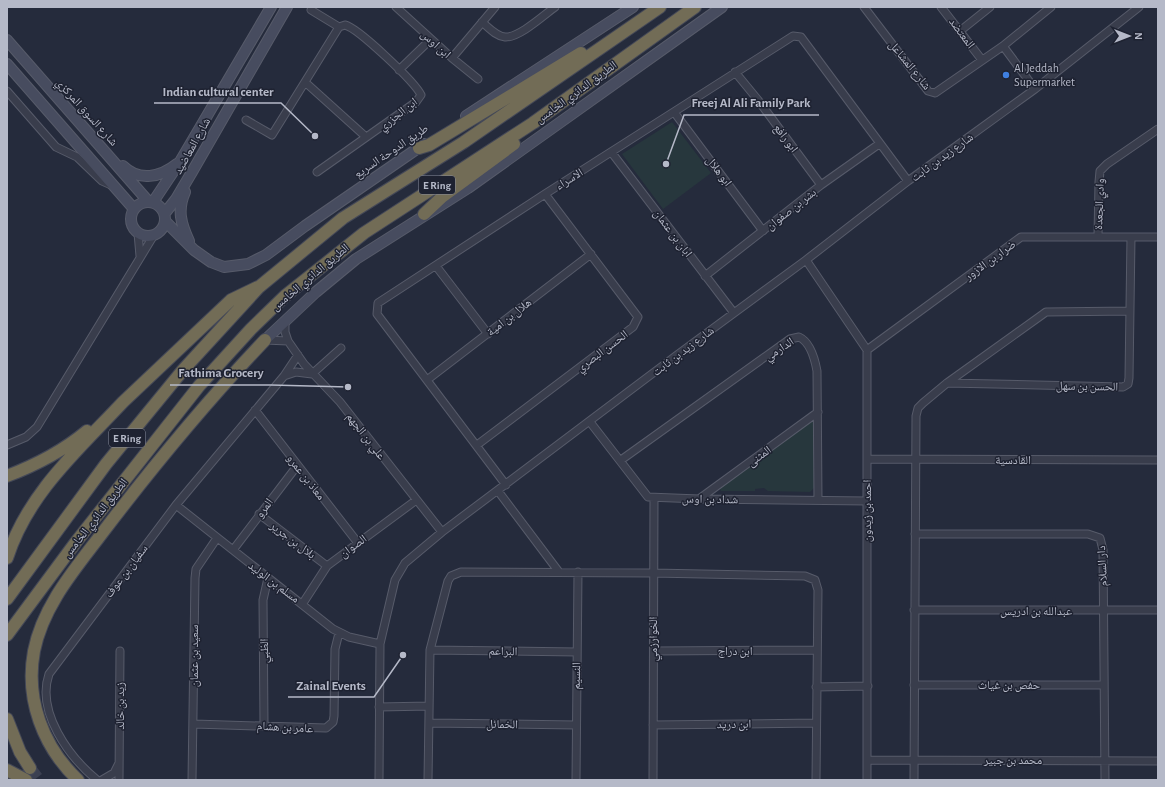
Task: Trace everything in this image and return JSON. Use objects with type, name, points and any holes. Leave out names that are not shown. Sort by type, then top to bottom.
[{"type":"highway","name":"الطريق الدائري الخامس","points":[[7,599],[106,464],[183,370],[259,287],[343,218],[464,142],[660,7]]},
{"type":"highway","name":"الطريق الدائري الخامس","points":[[7,634],[98,514],[199,386],[269,311],[306,278],[364,233],[533,123],[695,7]]},
{"type":"highway","points":[[419,148],[429,145],[573,57],[600,49]]},
{"type":"highway","points":[[424,214],[442,197],[519,139],[533,123]]},
{"type":"highway","points":[[7,558],[25,516],[44,487],[120,405],[231,300],[259,287]]},
{"type":"highway","points":[[78,780],[66,768],[50,746],[37,715],[34,698],[32,666],[34,651],[46,613],[62,587],[158,460],[212,396],[265,340]]},
{"type":"highway","points":[[7,476],[29,468],[56,453],[120,405]]},
{"type":"highway","points":[[7,719],[20,752],[30,768]]},
{"type":"highway","points":[[7,770],[26,780]]},
{"type":"street","name":"شارع المعاضيد","points":[[151,201],[181,160],[271,7]]},
{"type":"street","name":"شارع المعاضيد","points":[[165,218],[287,7]]},
{"type":"street","name":"ابن اوس","points":[[396,7],[452,58],[478,79]]},
{"type":"street","points":[[452,58],[495,7]]},
{"type":"street","points":[[482,22],[492,32],[505,37],[514,36],[555,7]]},
{"type":"street","name":"طريق الدوحة السريع","points":[[165,218],[194,250],[211,262],[224,267],[248,264],[257,260],[419,148],[633,7]]},
{"type":"street","points":[[265,340],[316,292],[356,259],[424,214],[468,188],[722,7]]},
{"type":"street","name":"شارع المشاعل","points":[[864,7],[928,91],[938,92],[1003,46],[1048,8]]},
{"type":"street","name":"المعتضد","points":[[942,7],[982,60]]},
{"type":"street","points":[[960,31],[990,7]]},
{"type":"street","name":"شارع زيد بن ثابت","points":[[379,780],[380,644],[395,580],[399,570],[412,556],[806,260],[908,181],[1035,89],[1138,7]]},
{"type":"street","name":"ابن الجزري","points":[[311,10],[339,27],[345,25],[355,30],[417,87],[421,95],[416,102],[317,172]]},
{"type":"street","points":[[246,120],[272,135],[339,27]]},
{"type":"street","name":"الاسراء","points":[[506,485],[377,314],[376,310],[378,304],[790,37],[798,36],[908,181]]},
{"type":"street","points":[[399,70],[431,39]]},
{"type":"street","name":"شارع السوق المركزي","points":[[7,40],[151,201]]},
{"type":"street","points":[[1003,46],[1035,89]]},
{"type":"street","points":[[7,64],[134,209]]},
{"type":"street","name":"ابو رافع","points":[[735,72],[758,100],[821,185]]},
{"type":"street","name":"ابن الجزري","points":[[305,82],[366,137]]},
{"type":"street","points":[[7,91],[56,147],[77,157],[102,180],[115,186]]},
{"type":"street","name":"ابو هلال","points":[[674,112],[764,231]]},
{"type":"street","name":"وادي الجعدة","points":[[1098,236],[1100,171],[1107,164],[1158,129]]},
{"type":"street","points":[[96,140],[128,171],[141,176],[154,176],[164,172],[181,160]]},
{"type":"street","name":"بشر بن صفوان","points":[[705,276],[821,185],[880,144]]},
{"type":"street","name":"ابان بن عثمان","points":[[612,152],[734,313]]},
{"type":"street","points":[[192,172],[182,200],[180,214],[183,229],[194,250]]},
{"type":"street","name":"الحسن البصري","points":[[477,445],[635,324],[638,317],[546,194]]},
{"type":"street","points":[[138,233],[149,236],[160,232],[165,218],[161,206],[151,201],[140,203],[134,209],[131,219],[132,224],[138,233],[140,256]]},
{"type":"street","points":[[7,445],[26,437],[37,427],[154,235]]},
{"type":"street","name":"ضرار بن الازور","points":[[868,350],[1021,237],[1158,237]]},
{"type":"street","name":"الحسن بن سهل","points":[[947,383],[1123,386],[1128,384],[1131,237]]},
{"type":"street","name":"هلال بن امية","points":[[427,380],[591,254]]},
{"type":"street","points":[[806,260],[868,350]]},
{"type":"street","points":[[436,266],[488,334]]},
{"type":"street","points":[[914,780],[916,416],[918,408],[947,383],[1046,312],[1130,311]]},
{"type":"street","name":"علي بن الجهم","points":[[285,322],[285,332],[288,341],[312,374],[340,402],[415,501],[442,532]]},
{"type":"street","name":"الدارمي","points":[[622,460],[796,337],[805,340],[815,359],[817,371],[818,500]]},
{"type":"street","points":[[265,340],[288,341]]},
{"type":"street","points":[[284,376],[296,372],[312,374],[341,348]]},
{"type":"street","name":"احمد بن زيدون","points":[[867,780],[868,350]]},
{"type":"street","name":"سفيان بن عوف","points":[[97,780],[72,755],[56,727],[47,703],[46,681],[53,667],[176,505],[284,376],[298,355]]},
{"type":"street","name":"معاذ بن عمرو","points":[[255,410],[358,543]]},
{"type":"street","name":"المثنى","points":[[699,499],[818,412]]},
{"type":"street","points":[[590,422],[622,460],[648,497],[654,498]]},
{"type":"street","name":"القادسية","points":[[868,459],[1158,460]]},
{"type":"street","name":"المرو","points":[[233,550],[297,466]]},
{"type":"street","points":[[498,491],[559,572]]},
{"type":"street","name":"شداد بن اوس","points":[[654,498],[867,501]]},
{"type":"street","name":"الخوارزمي","points":[[653,780],[654,498]]},
{"type":"street","name":"الصوان","points":[[303,604],[326,566],[415,501]]},
{"type":"street","name":"مسلم بن الوليد","points":[[176,505],[339,633],[380,644]]},
{"type":"street","name":"بلال بن جرير","points":[[259,514],[326,566]]},
{"type":"street","name":"دار السلام","points":[[915,534],[1094,535],[1100,538],[1103,550],[1105,780]]},
{"type":"street","name":"سعيد بن عثمان","points":[[192,780],[195,578],[196,569],[217,538]]},
{"type":"street","points":[[428,780],[430,650],[444,589],[451,576],[455,573],[578,572],[811,577],[815,580],[818,590],[816,650],[816,780]]},
{"type":"street","name":"النسيم","points":[[576,780],[578,572]]},
{"type":"street","name":"الظبي","points":[[264,725],[263,600],[268,578]]},
{"type":"street","name":"عبدالله بن ادريس","points":[[914,610],[1158,610]]},
{"type":"street","name":"عامر بن هشام","points":[[194,724],[264,725],[321,729],[330,726],[334,716],[335,649],[339,633]]},
{"type":"street","name":"البراعم","points":[[430,650],[577,652]]},
{"type":"street","name":"ابن دراج","points":[[654,651],[816,650]]},
{"type":"street","name":"زيد بن خالد","points":[[120,651],[120,780]]},
{"type":"street","name":"حفص بن غياث","points":[[914,685],[1104,685]]},
{"type":"street","points":[[816,687],[868,686]]},
{"type":"street","points":[[379,707],[428,706]]},
{"type":"street","name":"الخمائل","points":[[429,723],[576,725]]},
{"type":"street","name":"ابن دريد","points":[[653,725],[816,723]]},
{"type":"street","name":"محمد بن جبير","points":[[867,760],[1158,760]]},
{"type":"street","points":[[102,780],[114,773],[120,761]]},
{"type":"shaded area","points":[[672,122],[711,173],[663,209],[622,154]]},
{"type":"shaded area","points":[[810,419],[815,419],[814,488],[810,492],[768,491],[764,488],[755,489],[755,491],[721,491],[719,487]]},
{"type":"tunnel","points":[[30,768],[39,780]]},
{"type":"place","name":"Al Jeddah Supermarket","points":[[1006,75]]},
{"type":"place","name":"Indian cultural center","points":[[315,136]]},
{"type":"place","name":"Freej Al Ali Family Park","points":[[666,164]]},
{"type":"place","name":"Fathima Grocery","points":[[348,387]]},
{"type":"place","name":"Zainal Events","points":[[403,655]]}]
